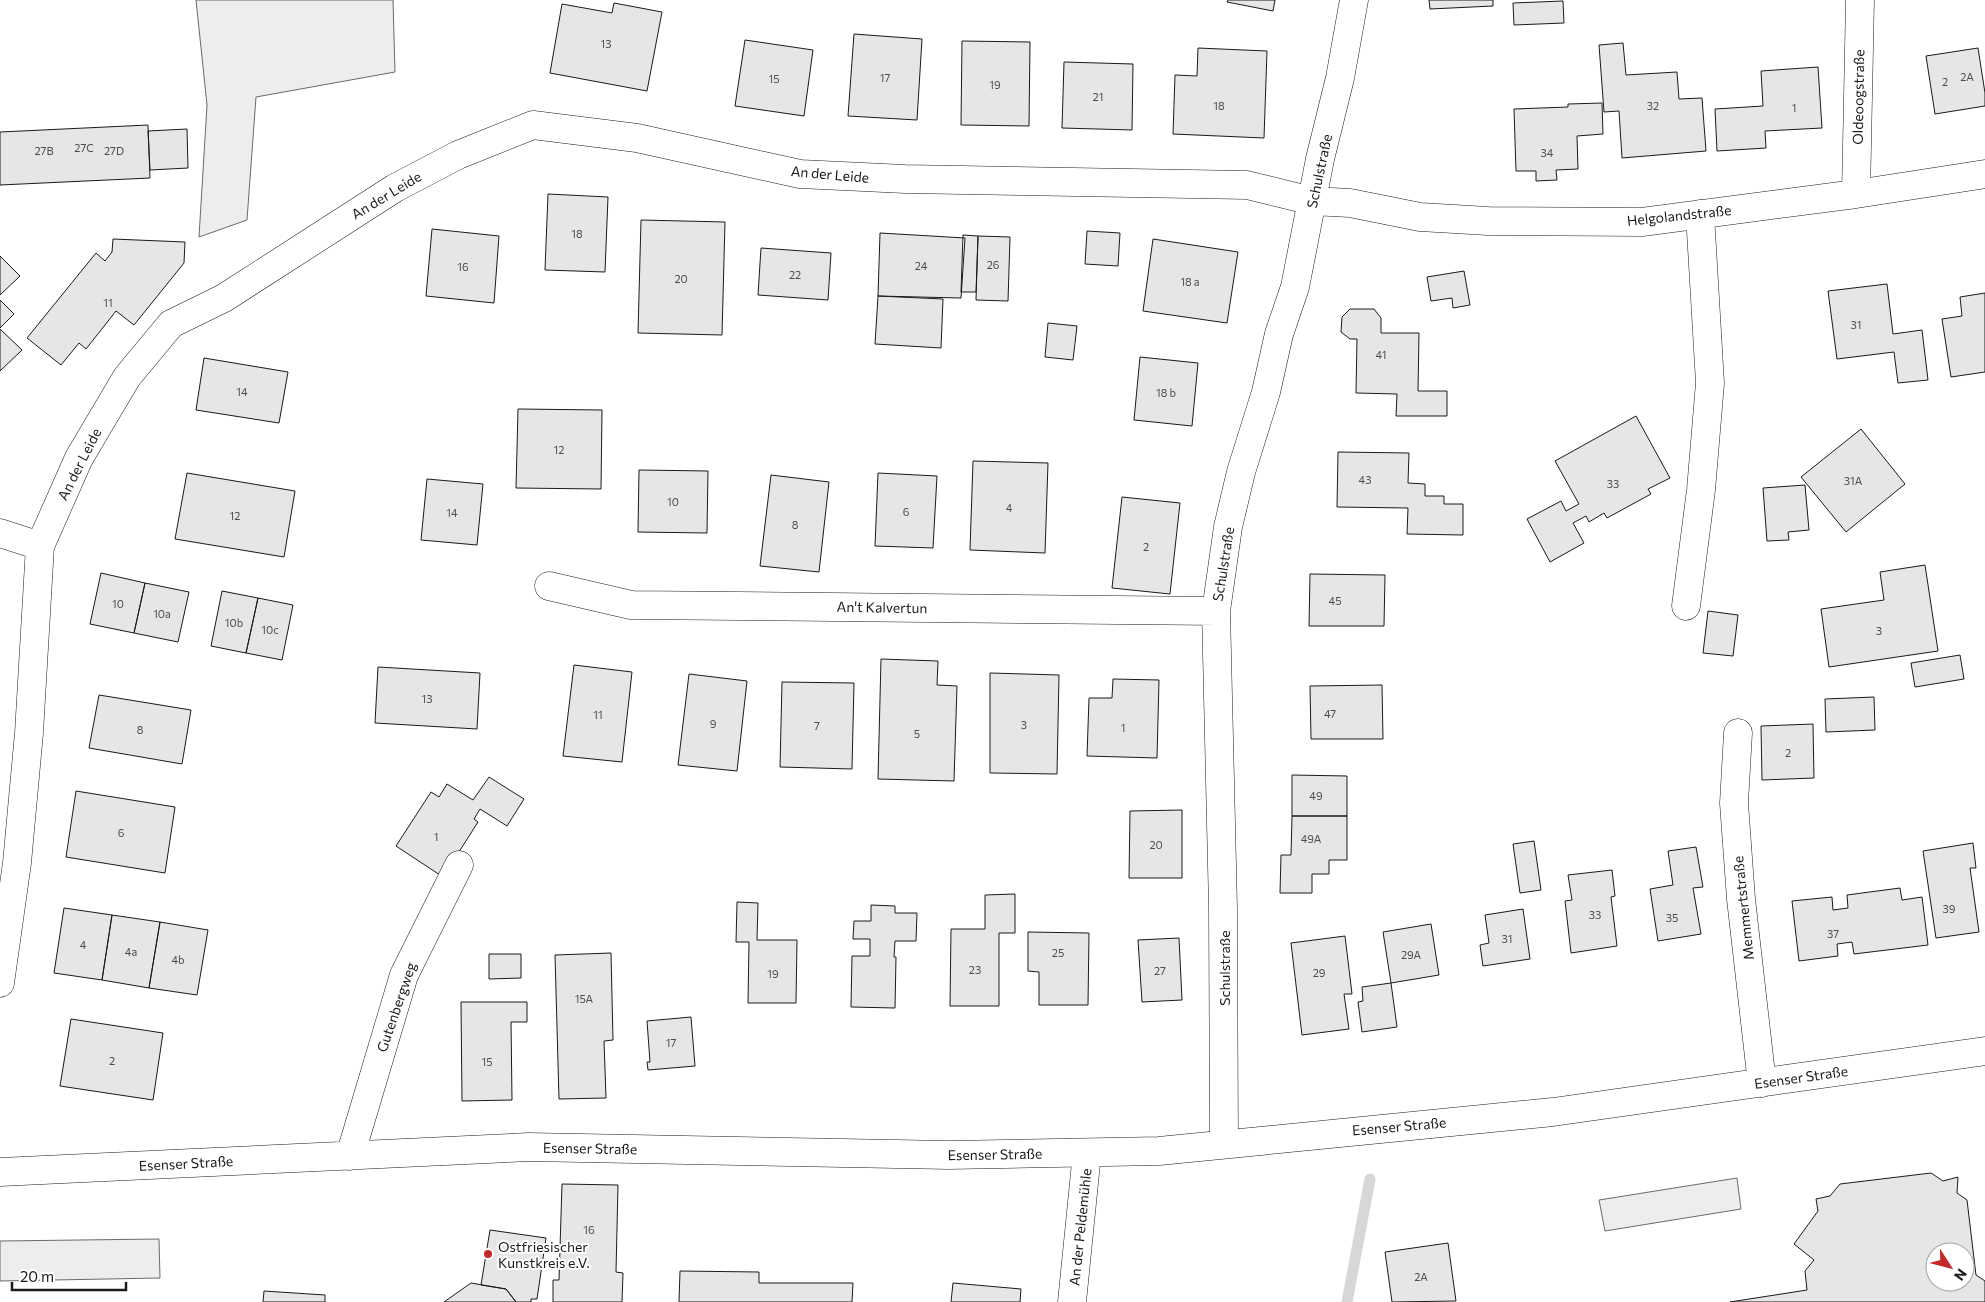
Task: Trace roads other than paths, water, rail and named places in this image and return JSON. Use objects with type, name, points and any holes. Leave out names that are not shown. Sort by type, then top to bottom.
[{"type":"street","name":"Schulstraße","points":[[1224,1143],[1223,908],[1216,610],[1228,526],[1241,472],[1266,392],[1279,334],[1295,287],[1320,159],[1340,78],[1354,0]]},
{"type":"street","name":"Oldeoogstraße","points":[[1856,194],[1860,0]]},
{"type":"street","name":"An der Leide","points":[[0,982],[17,863],[29,733],[40,546],[84,450],[127,377],[171,324],[224,298],[395,188],[458,154],[533,124],[637,138],[800,174],[905,179],[1247,184],[1312,201]]},
{"type":"street","name":"Helgolandstraße","points":[[1312,201],[1350,203],[1420,217],[1642,222],[1856,194],[1985,174]]},
{"type":"street","points":[[1686,606],[1701,490],[1710,383],[1700,214]]},
{"type":"street","points":[[0,532],[40,546]]},
{"type":"street","name":"An't Kalvertun","points":[[549,586],[631,605],[1216,610]]},
{"type":"street","name":"Memmertstraße","points":[[1738,733],[1735,812],[1741,899],[1762,1083]]},
{"type":"street","name":"Gutenbergweg","points":[[350,1156],[404,975],[459,865]]},
{"type":"street","name":"Esenser Straße","points":[[0,1172],[529,1147],[949,1155],[1159,1150],[1553,1112],[1985,1051]]},
{"type":"street","name":"An der Peldemühle","points":[[1072,1302],[1087,1153]]},
{"type":"waterway","points":[[1347,1302],[1370,1179]]},
{"type":"place","name":"Ostfriesischer Kunstkreis e.V.","points":[[488,1254]]}]
